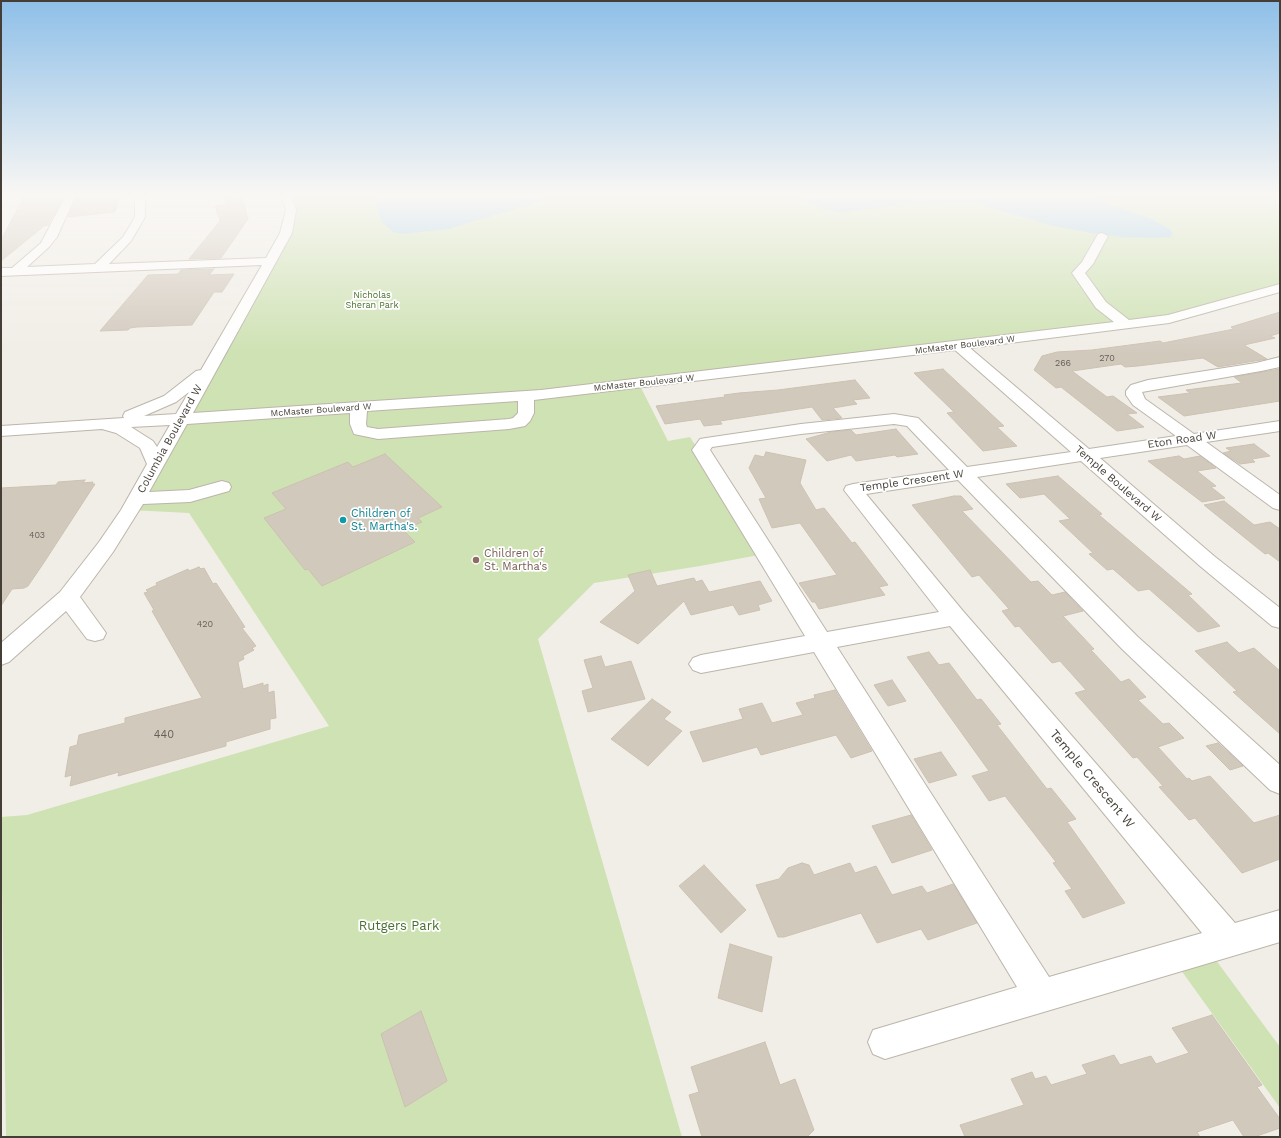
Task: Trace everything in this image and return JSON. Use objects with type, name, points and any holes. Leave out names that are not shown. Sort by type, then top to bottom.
[{"type":"street","points":[[16,271],[42,248]]},
{"type":"street","points":[[98,267],[118,248]]},
{"type":"street","name":"Columbia Boulevard W","points":[[1,656],[68,596],[106,548],[136,499],[278,248]]},
{"type":"street","points":[[1096,248],[1087,264],[1078,273],[1101,305],[1127,325]]},
{"type":"street","points":[[1,272],[271,261]]},
{"type":"street","name":"McMaster Boulevard W","points":[[1,431],[526,396],[667,381],[1169,319],[1260,295],[1280,288]]},
{"type":"street","name":"Temple Boulevard W","points":[[959,346],[1207,561],[1280,620]]},
{"type":"street","points":[[1280,362],[1256,368],[1148,385],[1134,391],[1134,395],[1139,402],[1280,504]]},
{"type":"street","points":[[98,424],[148,410],[170,399],[193,382],[212,364]]},
{"type":"street","points":[[359,407],[358,424],[360,430],[378,434],[519,422],[526,413],[526,396]]},
{"type":"street","points":[[1042,997],[822,642],[700,450],[706,443],[802,429],[904,419],[912,422],[1130,642],[1280,782]]},
{"type":"street","points":[[98,424],[122,429],[137,437],[147,445],[156,464]]},
{"type":"street","name":"Eton Road W","points":[[1084,455],[1280,426]]},
{"type":"street","name":"Temple Crescent W","points":[[1084,455],[853,490],[955,616],[1229,941]]},
{"type":"street","points":[[136,499],[190,496],[222,487]]},
{"type":"street","points":[[68,596],[95,633]]},
{"type":"street","points":[[701,664],[955,616]]},
{"type":"street","points":[[885,1042],[1280,926]]},
{"type":"green space","name":"Rutgers Park","points":[[277,248],[1280,248],[1280,286],[1169,319],[639,384],[668,441],[690,437],[764,554],[594,583],[538,639],[682,1137],[6,1137],[1,817],[27,815],[329,726],[189,513],[130,510]]},
{"type":"green space","points":[[1207,948],[1280,1047],[1280,1108],[1173,959]]},
{"type":"building","points":[[1,248],[17,248],[1,261]]},
{"type":"building","points":[[198,248],[228,248],[221,258],[189,259]]},
{"type":"building","points":[[214,269],[209,275],[234,274],[222,292],[214,292],[192,325],[137,327],[130,328],[128,330],[100,331],[148,275],[178,274],[181,270]]},
{"type":"building","points":[[1280,312],[1280,333],[1270,336],[1275,338],[1244,345],[1267,359],[1218,367],[1203,358],[1125,367],[1121,364],[1072,371],[1107,397],[1113,396],[1137,413],[1127,414],[1144,427],[1117,431],[1061,387],[1056,388],[1034,370],[1042,356],[1057,352],[1092,350],[1160,341],[1163,343],[1234,329],[1231,327]]},
{"type":"building","points":[[943,369],[1004,426],[997,427],[1017,446],[983,451],[947,413],[954,412],[914,373]]},
{"type":"building","points":[[1280,369],[1280,401],[1184,416],[1158,397],[1190,393],[1186,390],[1242,383],[1234,377]]},
{"type":"building","points":[[855,380],[870,398],[853,400],[857,404],[833,408],[842,418],[822,420],[812,407],[720,421],[722,424],[704,426],[700,419],[665,424],[656,406],[725,397],[724,395],[739,393],[778,390]]},
{"type":"building","points":[[896,429],[918,454],[897,457],[895,455],[856,461],[851,455],[827,461],[806,439],[831,432],[851,430],[856,435]]},
{"type":"building","points":[[1254,444],[1270,456],[1252,459],[1255,462],[1240,464],[1223,453],[1231,451],[1226,448]]},
{"type":"building","points":[[766,452],[806,460],[800,483],[816,510],[824,508],[852,543],[855,542],[888,585],[879,587],[885,595],[819,609],[815,602],[812,602],[799,583],[837,575],[800,523],[772,528],[759,499],[766,498],[749,468],[755,455],[764,457]]},
{"type":"building","name":"Children of St. Martha's.","points":[[385,454],[442,507],[418,518],[422,522],[403,530],[415,542],[322,586],[308,569],[305,570],[264,518],[286,509],[272,493],[348,462],[353,467]]},
{"type":"building","points":[[1179,456],[1184,459],[1200,456],[1216,468],[1197,471],[1216,486],[1211,487],[1225,498],[1202,502],[1148,461]]},
{"type":"building","points":[[1058,476],[1102,514],[1099,515],[1192,594],[1188,595],[1220,626],[1198,632],[1149,589],[1138,591],[1113,569],[1107,570],[1089,554],[1093,553],[1059,521],[1070,519],[1044,494],[1020,498],[1006,484]]},
{"type":"building","points":[[85,480],[83,483],[93,482],[92,484],[95,484],[43,564],[28,586],[24,588],[12,589],[1,606],[1,488],[56,485],[58,482]]},
{"type":"building","points":[[954,496],[961,496],[973,509],[962,511],[1031,582],[1038,581],[1052,595],[1065,592],[1083,611],[1063,616],[1094,649],[1091,650],[1121,682],[1129,679],[1146,697],[1138,700],[1163,724],[1169,723],[1184,738],[1158,747],[1187,779],[1189,778],[1192,781],[1210,776],[1254,823],[1280,815],[1280,859],[1242,873],[1195,818],[1189,820],[1159,787],[1163,786],[1137,757],[1133,758],[1075,693],[1086,690],[1060,661],[1052,663],[1019,626],[1015,627],[1002,611],[1009,609],[979,575],[972,577],[912,505]]},
{"type":"building","points":[[1224,501],[1254,525],[1270,522],[1280,529],[1280,562],[1268,553],[1265,554],[1204,505]]},
{"type":"building","points":[[199,567],[201,569],[204,568],[213,584],[216,583],[245,627],[242,628],[256,646],[252,648],[254,650],[243,656],[244,659],[238,662],[243,689],[263,683],[263,686],[268,684],[268,693],[274,691],[276,718],[270,719],[270,729],[226,742],[226,746],[118,776],[119,772],[70,786],[72,775],[65,777],[70,747],[77,745],[79,735],[125,723],[125,718],[202,698],[152,611],[154,610],[144,593],[148,592],[146,590],[157,585],[156,583],[188,569],[189,571]]},
{"type":"building","points":[[650,570],[657,586],[694,578],[696,582],[702,580],[709,592],[760,581],[772,601],[758,605],[760,610],[739,615],[733,605],[691,615],[684,601],[638,644],[600,622],[635,591],[628,575]]},
{"type":"building","points":[[1227,642],[1239,653],[1254,648],[1280,671],[1280,734],[1233,692],[1237,691],[1195,651]]},
{"type":"building","points":[[929,652],[939,665],[949,663],[977,700],[981,699],[1001,724],[997,725],[1047,789],[1051,788],[1076,819],[1067,822],[1125,903],[1083,918],[1065,891],[1072,889],[1053,863],[1056,862],[1005,796],[989,801],[972,776],[989,771],[907,657]]},
{"type":"building","points":[[601,656],[605,667],[631,661],[645,699],[588,712],[582,691],[593,688],[584,660]]},
{"type":"building","points":[[892,680],[906,701],[888,706],[874,685]]},
{"type":"building","points":[[835,690],[872,751],[851,758],[836,735],[761,755],[757,747],[703,762],[690,732],[743,719],[739,709],[762,703],[772,723],[803,715],[796,703],[815,698],[814,695]]},
{"type":"building","points":[[652,699],[671,712],[664,719],[682,731],[648,766],[611,739]]},
{"type":"building","points":[[1218,743],[1243,766],[1230,770],[1206,746]]},
{"type":"building","points":[[941,752],[957,775],[929,783],[914,759]]},
{"type":"building","points":[[911,815],[932,850],[892,863],[872,826]]},
{"type":"building","points":[[802,863],[809,865],[814,875],[850,863],[855,873],[876,866],[892,895],[922,886],[927,893],[953,884],[977,923],[928,940],[921,929],[877,943],[861,913],[784,937],[778,937],[756,885],[779,879],[788,868]]},
{"type":"building","points":[[704,865],[746,910],[721,933],[679,886]]},
{"type":"building","points":[[730,944],[772,957],[762,1012],[718,998]]},
{"type":"building","points":[[421,1011],[447,1081],[405,1107],[381,1034]]},
{"type":"building","points":[[1212,1015],[1262,1085],[1257,1087],[1280,1119],[1280,1128],[1254,1137],[1244,1137],[1233,1120],[1197,1132],[1200,1137],[965,1137],[960,1125],[1024,1105],[1011,1079],[1032,1072],[1035,1079],[1046,1076],[1051,1085],[1087,1074],[1082,1065],[1114,1055],[1120,1065],[1151,1056],[1156,1064],[1189,1053],[1172,1028]]},
{"type":"building","points":[[765,1042],[780,1085],[795,1079],[814,1130],[807,1137],[702,1137],[689,1095],[699,1092],[691,1067]]},
{"type":"place","name":"Children of St. Martha's.","points":[[343,520]]},
{"type":"place","name":"Children of St. Martha's","points":[[476,560]]},
{"type":"park label","name":"Nicholas Sheran Park","points":[[372,300]]}]
